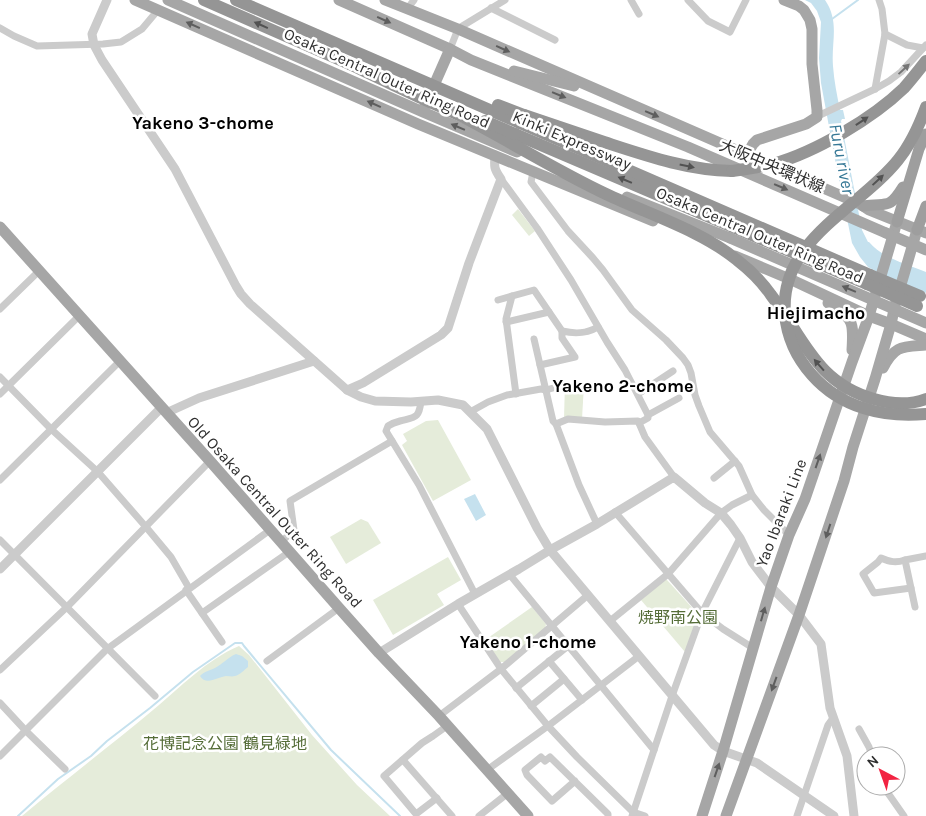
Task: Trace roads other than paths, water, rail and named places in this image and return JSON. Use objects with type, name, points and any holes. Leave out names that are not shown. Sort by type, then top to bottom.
[{"type":"highway","name":"Kinki Expressway","points":[[204,0],[926,310]]},
{"type":"highway","name":"Kinki Expressway","points":[[236,0],[926,298]]},
{"type":"highway","points":[[344,61],[462,116],[589,186],[687,230],[737,259],[772,295],[814,359],[835,381],[848,390],[879,401],[893,403],[908,403],[926,399]]},
{"type":"highway","points":[[390,67],[533,118],[651,157],[692,168],[732,171],[774,164],[803,153],[858,124],[891,100],[926,61]]},
{"type":"highway","points":[[926,107],[912,139],[898,161],[877,182],[823,228],[802,252],[788,282],[785,310],[786,325],[796,354],[816,380],[829,390],[850,403],[874,411],[899,415],[926,414]]},
{"type":"highway","points":[[897,222],[919,148],[926,134]]},
{"type":"highway","points":[[862,205],[879,206],[896,199],[912,171]]},
{"type":"highway","points":[[922,232],[926,206]]},
{"type":"main road","points":[[135,0],[418,124],[792,280],[870,316],[926,339]]},
{"type":"main road","name":"Osaka Central Outer Ring Road","points":[[168,0],[514,151],[730,238],[926,323]]},
{"type":"main road","points":[[339,0],[472,60],[606,95]]},
{"type":"main road","points":[[746,156],[757,140],[806,124],[818,116],[812,64],[812,29],[810,20],[799,6],[784,0]]},
{"type":"main road","points":[[393,1],[410,4],[458,29],[606,95],[922,232],[908,263],[876,379],[853,447],[844,481],[799,615],[726,816]]},
{"type":"main road","points":[[240,46],[336,78],[351,80]]},
{"type":"main road","points":[[418,124],[450,49]]},
{"type":"main road","name":"大阪中央環状線","points":[[472,60],[688,147],[926,250]]},
{"type":"main road","points":[[514,151],[597,198]]},
{"type":"main road","name":"Yao Ibaraki Line","points":[[702,816],[724,751],[771,587],[789,535],[805,499],[852,362],[870,316],[897,222]]},
{"type":"main road","name":"Old Osaka Central Outer Ring Road","points":[[0,227],[379,653],[439,716],[528,816]]},
{"type":"main road","points":[[814,290],[851,321],[853,335],[852,362]]},
{"type":"main road","points":[[876,379],[890,355],[902,347],[926,345]]},
{"type":"street","points":[[107,0],[92,34],[94,45],[102,60],[175,169],[241,294],[347,390],[375,401],[411,402],[438,400],[463,405],[487,429],[550,550],[714,745],[724,751],[757,763],[834,816]]},
{"type":"street","points":[[450,49],[458,29],[505,0]]},
{"type":"street","points":[[633,0],[639,14]]},
{"type":"street","points":[[688,0],[708,21],[730,32],[746,0]]},
{"type":"street","points":[[875,89],[885,34],[879,0]]},
{"type":"street","points":[[492,8],[555,40]]},
{"type":"street","points":[[0,28],[37,46],[94,45],[121,42],[142,29],[158,10]]},
{"type":"street","points":[[885,34],[907,46],[925,47]]},
{"type":"street","points":[[818,116],[875,89],[902,72],[925,47]]},
{"type":"street","points":[[495,155],[495,170],[571,280],[598,328],[625,370],[648,415]]},
{"type":"street","points":[[533,172],[531,182],[568,231],[603,270],[632,310],[666,340],[688,365],[694,382],[695,395],[710,432],[739,466],[752,495],[789,535]]},
{"type":"street","points":[[347,390],[364,383],[441,335],[448,328],[501,179]]},
{"type":"street","points":[[0,309],[39,271]]},
{"type":"street","points":[[498,300],[534,290],[562,331],[562,338],[575,357],[540,365]]},
{"type":"street","points":[[512,296],[506,322],[516,394]]},
{"type":"street","points":[[506,322],[549,312]]},
{"type":"street","points":[[0,394],[79,316]]},
{"type":"street","points":[[562,331],[575,334],[598,328]]},
{"type":"street","points":[[534,339],[553,421],[556,424],[579,485],[597,524]]},
{"type":"street","points":[[0,480],[120,361]]},
{"type":"street","points":[[0,569],[98,472],[164,411],[314,361]]},
{"type":"street","points":[[638,394],[673,371]]},
{"type":"street","points":[[0,377],[51,429],[98,472],[146,527],[171,557],[202,613],[222,642]]},
{"type":"street","points":[[470,412],[488,402],[507,395],[541,389],[546,390],[564,385]]},
{"type":"street","points":[[639,423],[648,418],[648,415],[679,398]]},
{"type":"street","points":[[421,401],[420,411],[413,419],[399,421],[388,426],[386,431],[419,485],[475,594]]},
{"type":"street","points":[[556,424],[568,419],[605,422],[638,421],[646,437],[674,477],[721,513],[731,525],[752,562],[771,587],[799,615],[821,644],[830,708],[848,756],[854,816]]},
{"type":"street","points":[[281,542],[294,530],[290,501],[392,441]]},
{"type":"street","points":[[0,670],[67,607],[210,461]]},
{"type":"street","points":[[714,478],[735,461]]},
{"type":"street","points":[[379,653],[458,604],[674,477]]},
{"type":"street","points":[[610,621],[668,574],[721,513],[752,495]]},
{"type":"street","points":[[615,512],[702,614],[753,648]]},
{"type":"street","points":[[0,756],[108,649],[270,530]]},
{"type":"street","points":[[633,814],[672,696],[702,614],[740,538]]},
{"type":"street","points":[[0,540],[155,696]]},
{"type":"street","points":[[202,613],[289,552]]},
{"type":"street","points":[[911,588],[874,593],[863,574],[881,558],[897,562],[926,556]]},
{"type":"street","points":[[905,560],[915,607]]},
{"type":"street","points":[[510,575],[654,750]]},
{"type":"street","points":[[439,716],[501,669],[588,595]]},
{"type":"street","points":[[458,604],[501,669],[548,726],[633,814],[645,816]]},
{"type":"street","points":[[267,661],[339,608]]},
{"type":"street","points":[[516,688],[568,646]]},
{"type":"street","points":[[487,770],[639,656]]},
{"type":"street","points":[[548,661],[582,700]]},
{"type":"street","points":[[531,706],[564,679]]},
{"type":"street","points":[[0,702],[26,731],[65,769]]},
{"type":"street","points":[[797,816],[828,725],[833,718]]},
{"type":"street","points":[[437,798],[416,814],[384,776],[422,743],[447,726]]},
{"type":"street","points":[[859,729],[868,746]]},
{"type":"street","points":[[575,781],[552,801],[527,776],[525,770],[541,756],[545,761],[550,757],[575,781],[608,814],[608,816]]},
{"type":"street","points":[[403,760],[452,816]]},
{"type":"street","points":[[479,816],[508,793]]},
{"type":"street","points":[[890,796],[904,816]]},
{"type":"water","name":"Furu river","points":[[805,0],[825,0],[830,8],[834,24],[834,77],[840,110],[843,110],[845,119],[841,121],[862,230],[868,242],[874,248],[895,260],[926,272],[926,293],[868,267],[852,243],[821,83],[819,58],[821,22],[817,11],[811,3]]},
{"type":"water","points":[[475,494],[486,515],[476,521],[464,499]]},
{"type":"water","points":[[236,654],[248,661],[248,667],[239,675],[226,676],[209,681],[200,676],[218,666]]},
{"type":"waterway","points":[[832,19],[858,0]]},
{"type":"waterway","points":[[18,816],[58,779],[91,756],[193,672],[235,643],[242,643],[331,750],[400,816]]},
{"type":"district","name":"Yakeno 3-chome","points":[[203,123]]},
{"type":"district","name":"Hiejimacho","points":[[816,313]]},
{"type":"district","name":"Yakeno 2-chome","points":[[623,386]]},
{"type":"district","name":"Yakeno 1-chome","points":[[528,642]]},
{"type":"park label","name":"焼野南公園","points":[[678,617]]},
{"type":"park label","name":"花博記念公園 鶴見緑地","points":[[225,743]]}]
